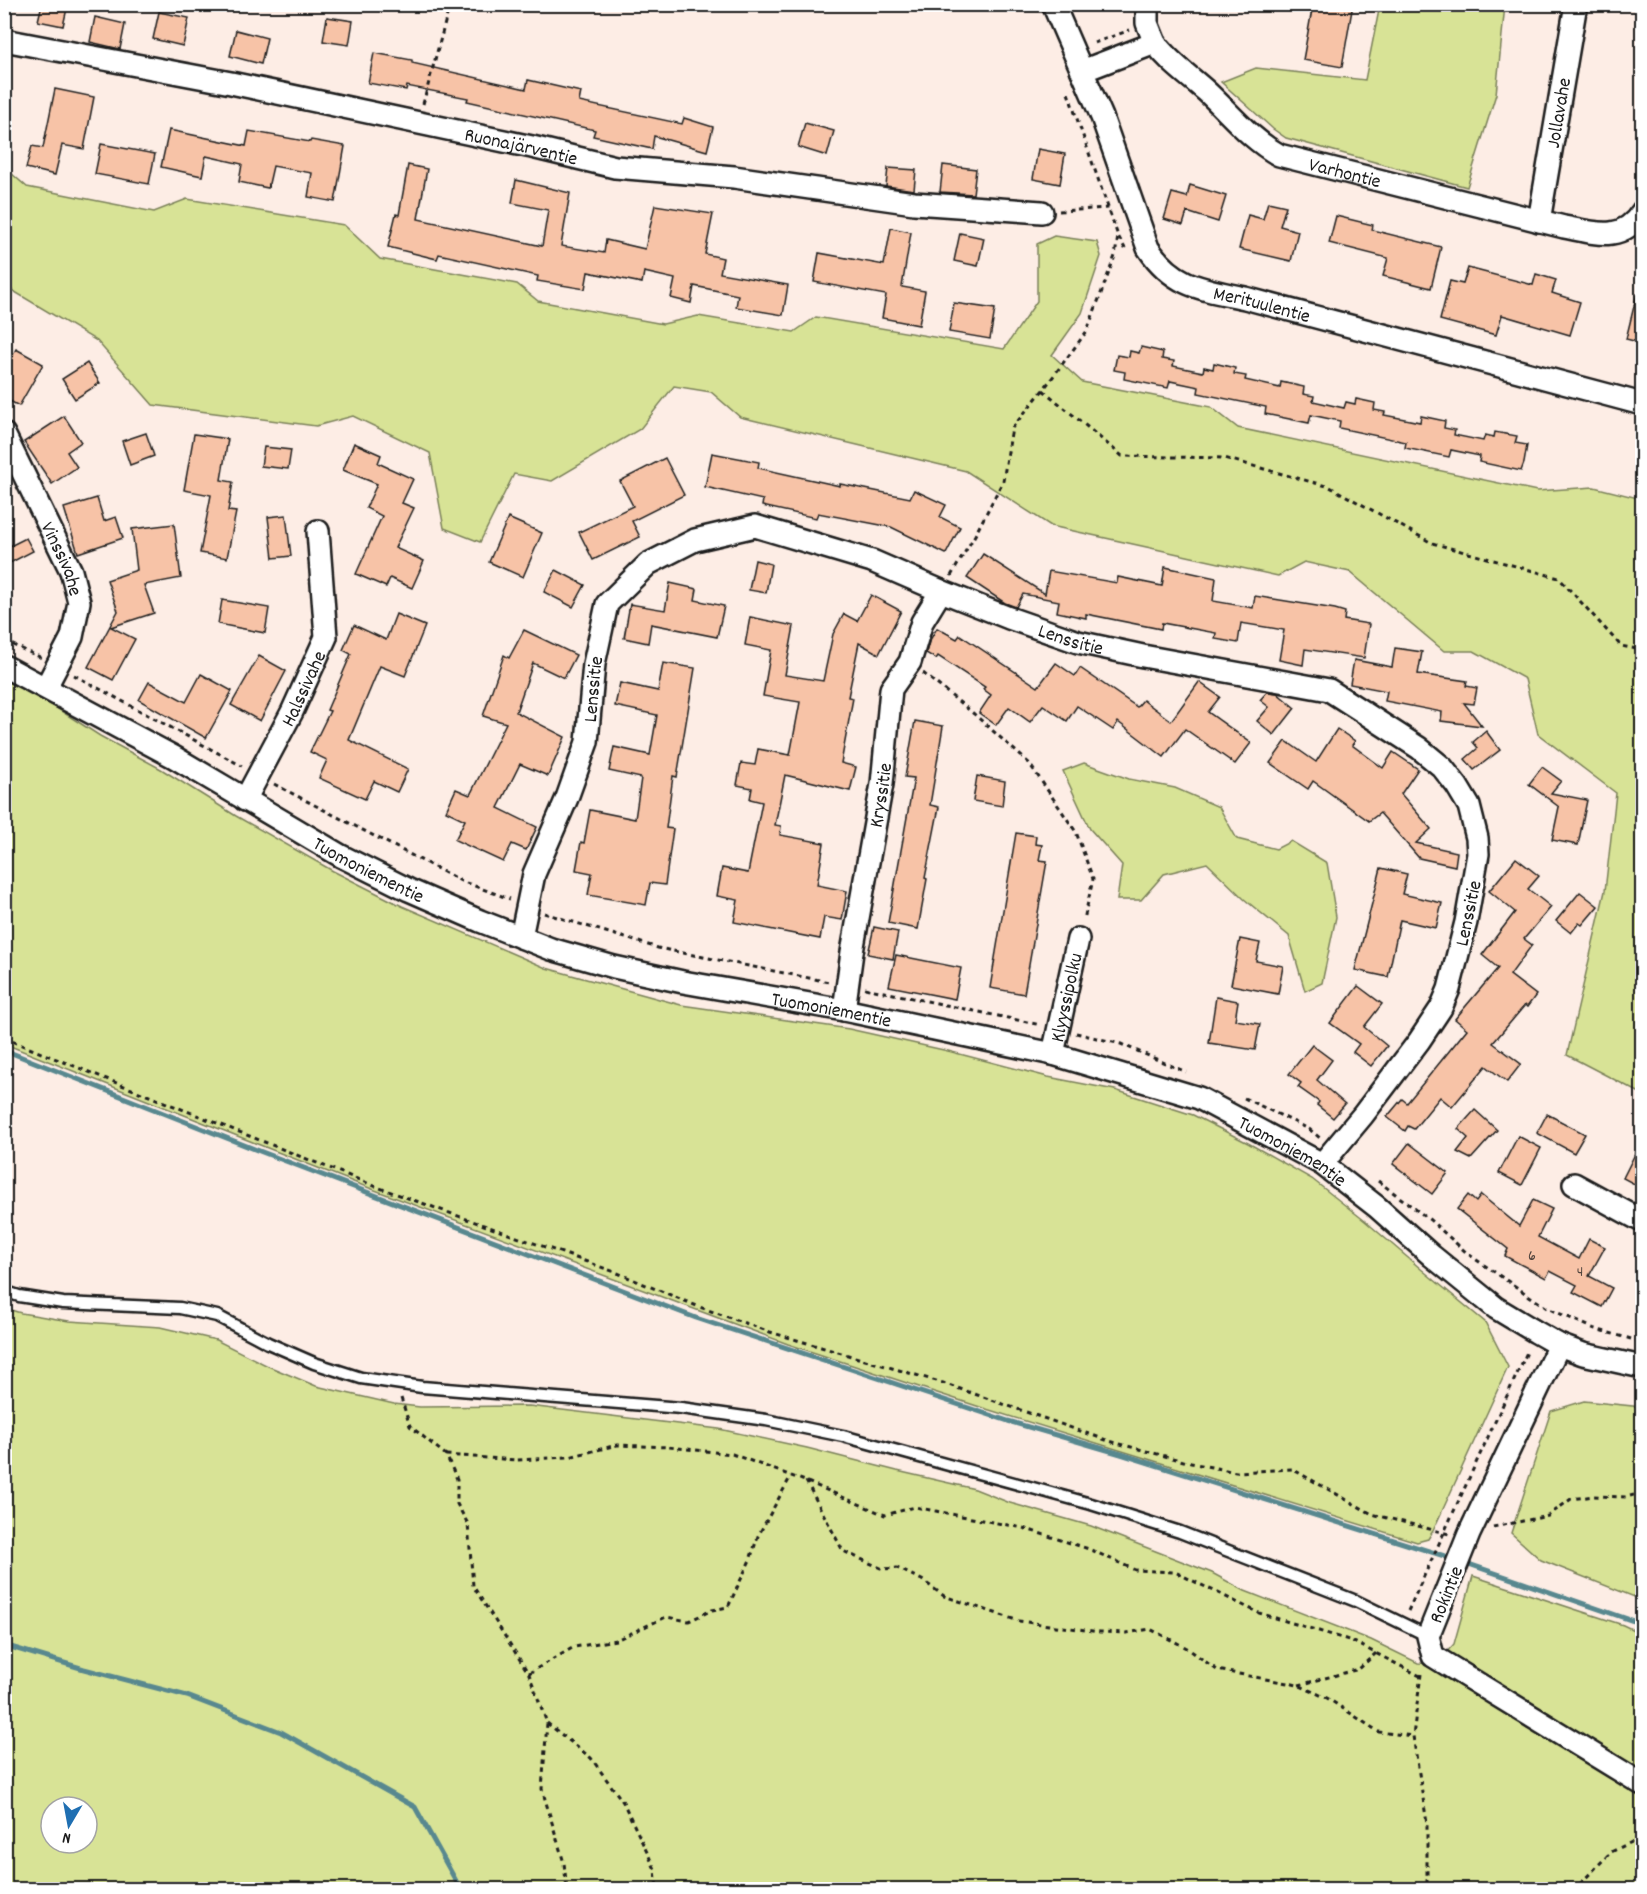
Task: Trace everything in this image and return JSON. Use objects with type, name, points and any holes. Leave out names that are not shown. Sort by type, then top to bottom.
[{"type":"street","name":"Merituulentie","points":[[1053,4],[1102,117],[1148,248],[1160,265],[1176,279],[1211,291],[1642,404]]},
{"type":"street","points":[[1082,71],[1155,43],[1147,23],[1147,4]]},
{"type":"street","name":"Jollavahe","points":[[1539,221],[1576,4]]},
{"type":"street","name":"Ruonajärventie","points":[[4,40],[219,81],[615,167],[734,177],[914,203],[1042,212]]},
{"type":"street","name":"Varhontie","points":[[1155,43],[1249,135],[1279,155],[1539,221],[1598,233],[1624,231],[1635,223],[1642,212]]},
{"type":"street","name":"Vinssivahe","points":[[4,434],[71,571],[79,602],[72,637],[46,687]]},
{"type":"street","name":"Lenssitie","points":[[521,937],[534,874],[567,798],[587,742],[594,664],[607,604],[648,564],[695,540],[755,526],[872,561],[1009,618],[1078,642],[1329,690],[1419,748],[1442,767],[1469,806],[1477,838],[1478,854],[1466,922],[1449,989],[1441,1008],[1419,1041],[1363,1115],[1322,1164]]},
{"type":"street","name":"Halssivahe","points":[[245,800],[292,712],[326,637],[318,531]]},
{"type":"street","name":"Kryssitie","points":[[844,1010],[882,784],[891,689],[910,662],[922,622],[941,591]]},
{"type":"street","name":"Tuomoniementie","points":[[4,666],[174,757],[341,856],[480,921],[551,949],[614,967],[683,982],[844,1010],[1053,1054],[1199,1098],[1322,1164],[1377,1207],[1496,1308],[1559,1345],[1618,1363],[1642,1367]]},
{"type":"street","name":"Klyyssipolku","points":[[1053,1054],[1078,939]]},
{"type":"street","points":[[1574,1184],[1642,1221]]},
{"type":"street","name":"Rokintie","points":[[1431,1646],[1469,1534],[1559,1345]]},
{"type":"street","points":[[1431,1646],[1642,1784]]},
{"type":"lane","points":[[4,1292],[63,1303],[180,1308],[217,1316],[268,1343],[314,1363],[361,1378],[396,1384],[681,1407],[766,1420],[843,1436],[1080,1501],[1180,1532],[1356,1600],[1402,1623],[1431,1646]]},
{"type":"path","points":[[418,123],[450,4]]},
{"type":"path","points":[[1042,212],[1109,208]]},
{"type":"path","points":[[941,591],[975,535],[1003,481],[1012,428],[1087,331],[1115,256],[1118,236]]},
{"type":"path","points":[[1043,390],[1122,456],[1224,458],[1330,487],[1432,543],[1559,578],[1621,646],[1642,650]]},
{"type":"path","points":[[910,662],[1029,763],[1076,832],[1093,879],[1078,939]]},
{"type":"path","points":[[4,1038],[377,1187],[615,1272],[697,1306],[770,1332],[943,1383],[1109,1441],[1191,1463],[1236,1472],[1292,1469],[1372,1515],[1444,1534],[1469,1534],[1482,1529],[1548,1516],[1571,1499],[1594,1496],[1626,1497],[1642,1493]]},
{"type":"path","points":[[1402,1623],[1547,1308]]},
{"type":"path","points":[[396,1384],[410,1426],[446,1455],[457,1479],[457,1504],[468,1524],[473,1586],[529,1674],[547,1723],[542,1789],[564,1863],[567,1890]]},
{"type":"path","points":[[446,1455],[516,1461],[570,1457],[617,1445],[668,1447],[732,1454],[805,1481],[885,1515],[915,1507],[958,1515],[1023,1528],[1089,1549],[1135,1570],[1175,1572],[1259,1613],[1352,1641],[1420,1676]]},
{"type":"path","points":[[529,1674],[574,1647],[616,1640],[666,1617],[689,1621],[712,1610],[728,1607],[750,1560],[758,1536],[791,1476]]},
{"type":"path","points":[[805,1481],[843,1551],[883,1569],[897,1568],[944,1596],[1019,1621],[1100,1632],[1126,1633],[1150,1629],[1187,1648],[1217,1670],[1298,1685],[1327,1698],[1379,1732],[1413,1736]]},
{"type":"path","points":[[1427,1890],[1427,1823],[1413,1736],[1420,1676],[1431,1646]]},
{"type":"path","points":[[1298,1685],[1359,1669],[1376,1653]]},
{"type":"path","points":[[547,1723],[591,1758],[623,1802],[655,1869],[657,1890]]},
{"type":"path","points":[[1574,1890],[1611,1852],[1642,1837]]},
{"type":"green space","points":[[1380,5],[1505,5],[1496,94],[1467,187],[1286,138],[1221,82],[1256,68],[1365,80]]},
{"type":"green space","points":[[4,167],[27,187],[154,212],[187,199],[344,225],[380,259],[517,284],[538,301],[663,324],[698,316],[794,332],[816,317],[1004,349],[1037,301],[1037,244],[1054,236],[1097,242],[1101,256],[1082,313],[1052,355],[1082,382],[1211,407],[1238,428],[1537,491],[1594,487],[1642,499],[1642,1094],[1567,1055],[1605,891],[1616,793],[1538,734],[1525,679],[1474,651],[1444,651],[1350,572],[1304,562],[1278,576],[1051,526],[966,471],[740,417],[711,392],[674,386],[640,429],[552,481],[514,474],[480,542],[444,528],[430,453],[353,416],[316,426],[153,405],[97,341],[5,286]]},
{"type":"green space","points":[[5,681],[41,698],[100,736],[161,769],[236,816],[333,871],[402,906],[546,968],[681,1005],[849,1029],[948,1051],[1048,1077],[1115,1090],[1193,1115],[1312,1179],[1485,1322],[1508,1367],[1433,1531],[1428,1539],[1417,1542],[983,1408],[788,1344],[356,1183],[5,1044]]},
{"type":"green space","points":[[1084,763],[1129,779],[1175,788],[1219,807],[1237,839],[1276,849],[1291,841],[1327,863],[1336,917],[1322,983],[1305,991],[1289,936],[1244,899],[1207,863],[1164,874],[1141,900],[1117,900],[1122,865],[1090,829],[1063,771]]},
{"type":"green space","points":[[4,1308],[69,1321],[160,1327],[216,1340],[268,1366],[316,1386],[394,1404],[420,1407],[529,1406],[719,1429],[975,1489],[1010,1503],[1091,1526],[1212,1573],[1245,1591],[1371,1640],[1418,1663],[1436,1664],[1454,1644],[1473,1576],[1623,1625],[1642,1634],[1642,1889],[5,1889]]},
{"type":"green space","points":[[1584,1401],[1642,1407],[1642,1600],[1541,1560],[1511,1533],[1551,1411]]},
{"type":"building","points":[[42,4],[68,4],[63,26],[38,21]]},
{"type":"building","points":[[1313,4],[1353,4],[1342,67],[1303,60]]},
{"type":"building","points":[[159,12],[189,18],[183,46],[153,39]]},
{"type":"building","points":[[95,17],[125,24],[120,49],[90,42]]},
{"type":"building","points":[[327,17],[353,21],[349,45],[323,41]]},
{"type":"building","points":[[236,30],[267,38],[261,64],[230,56]]},
{"type":"building","points":[[374,53],[412,60],[412,63],[526,89],[528,80],[581,92],[579,102],[682,124],[684,118],[713,127],[707,151],[654,136],[652,149],[593,136],[595,130],[467,101],[468,98],[407,86],[406,90],[368,83]]},
{"type":"building","points":[[55,89],[94,97],[84,149],[62,145],[55,175],[26,168],[32,146],[43,148]]},
{"type":"building","points":[[805,123],[834,131],[827,156],[798,147]]},
{"type":"building","points":[[169,130],[246,146],[249,131],[345,146],[335,202],[308,197],[312,173],[273,166],[268,188],[239,182],[242,164],[206,156],[202,176],[161,167]]},
{"type":"building","points":[[101,144],[155,154],[149,184],[95,174]]},
{"type":"building","points":[[1038,149],[1065,154],[1060,184],[1033,179]]},
{"type":"building","points":[[408,165],[427,169],[418,219],[542,246],[548,210],[512,203],[516,180],[570,193],[561,246],[604,253],[606,240],[645,249],[655,205],[713,214],[705,254],[723,258],[720,273],[788,285],[783,315],[736,307],[738,295],[694,286],[691,303],[671,298],[675,279],[644,272],[642,283],[588,272],[585,289],[537,281],[538,276],[439,254],[437,259],[388,247],[396,214],[399,215]]},
{"type":"building","points":[[943,165],[976,169],[973,194],[940,192]]},
{"type":"building","points":[[888,168],[916,170],[914,190],[886,186]]},
{"type":"building","points":[[1190,185],[1226,196],[1218,222],[1187,212],[1183,225],[1164,219],[1172,193],[1187,197]]},
{"type":"building","points":[[1268,202],[1286,206],[1280,226],[1298,231],[1291,261],[1239,249],[1248,215],[1263,219]]},
{"type":"building","points":[[1336,216],[1373,225],[1372,230],[1441,247],[1431,288],[1383,276],[1388,258],[1329,243]]},
{"type":"building","points":[[891,228],[911,232],[902,287],[925,291],[919,325],[882,318],[886,295],[814,282],[819,253],[884,265]]},
{"type":"building","points":[[960,233],[984,238],[978,266],[954,261]]},
{"type":"building","points":[[1468,268],[1533,285],[1536,274],[1556,280],[1552,293],[1580,302],[1570,335],[1502,315],[1496,335],[1440,320],[1450,281],[1463,284]]},
{"type":"building","points":[[1637,294],[1642,295],[1642,343],[1626,339]]},
{"type":"building","points":[[954,303],[995,309],[990,339],[949,332]]},
{"type":"building","points":[[1141,347],[1163,352],[1162,359],[1174,361],[1173,366],[1203,372],[1204,367],[1213,369],[1214,363],[1235,368],[1234,374],[1246,376],[1245,380],[1280,388],[1281,382],[1304,387],[1303,394],[1314,396],[1313,401],[1344,408],[1346,402],[1355,404],[1356,399],[1375,403],[1374,410],[1385,412],[1384,415],[1420,422],[1421,416],[1445,421],[1444,428],[1455,430],[1454,435],[1483,441],[1485,435],[1494,437],[1495,432],[1517,436],[1515,443],[1527,445],[1524,463],[1521,471],[1479,462],[1480,456],[1451,450],[1449,457],[1405,448],[1406,442],[1339,428],[1340,421],[1311,415],[1309,423],[1265,414],[1266,407],[1198,393],[1199,387],[1170,381],[1168,388],[1124,379],[1125,372],[1114,370],[1117,355],[1129,357],[1130,351],[1139,353]]},
{"type":"building","points":[[16,349],[43,364],[19,406],[4,398],[4,371]]},
{"type":"building","points":[[87,363],[100,383],[75,399],[62,379]]},
{"type":"building","points":[[64,416],[81,442],[67,452],[77,467],[52,484],[24,442]]},
{"type":"building","points":[[146,433],[154,456],[130,465],[122,441]]},
{"type":"building","points":[[194,434],[228,439],[221,480],[233,482],[228,511],[236,512],[227,558],[200,553],[211,495],[184,490]]},
{"type":"building","points":[[354,443],[381,455],[378,463],[413,479],[402,503],[414,508],[395,548],[424,561],[412,588],[390,578],[386,587],[356,574],[382,516],[366,508],[377,484],[343,470]]},
{"type":"building","points":[[264,447],[291,450],[288,469],[261,466]]},
{"type":"building","points":[[712,453],[759,462],[758,468],[840,486],[840,484],[910,498],[914,490],[946,505],[940,517],[960,527],[946,554],[891,527],[818,513],[816,518],[762,506],[763,500],[705,487]]},
{"type":"building","points":[[665,458],[684,495],[632,521],[640,537],[593,560],[579,532],[633,506],[620,481]]},
{"type":"building","points":[[97,498],[104,521],[116,517],[123,538],[78,553],[64,508]]},
{"type":"building","points":[[286,515],[291,556],[273,558],[268,517]]},
{"type":"building","points":[[508,518],[542,533],[523,577],[489,562]]},
{"type":"building","points":[[174,524],[181,578],[144,585],[154,613],[111,627],[135,639],[113,680],[88,667],[118,611],[107,580],[137,570],[132,529]]},
{"type":"building","points":[[26,538],[33,551],[4,566],[4,549]]},
{"type":"building","points":[[983,554],[1045,594],[1049,571],[1117,583],[1118,577],[1162,586],[1165,567],[1216,578],[1213,601],[1253,608],[1255,596],[1335,609],[1345,612],[1344,620],[1369,624],[1364,658],[1305,649],[1303,665],[1279,660],[1284,630],[1241,623],[1238,643],[1215,639],[1216,633],[1162,623],[1161,629],[1086,614],[1086,618],[1057,612],[1059,601],[1023,594],[1016,607],[1005,603],[967,578]]},
{"type":"building","points":[[755,560],[771,564],[766,593],[749,590]]},
{"type":"building","points":[[556,570],[585,585],[573,607],[544,592]]},
{"type":"building","points":[[670,583],[697,589],[695,600],[724,606],[717,637],[651,624],[648,643],[624,638],[630,604],[665,610]]},
{"type":"building","points":[[871,595],[901,611],[879,654],[859,643],[848,697],[853,698],[841,763],[856,767],[850,791],[785,775],[775,825],[781,826],[780,835],[824,843],[817,885],[847,891],[842,920],[824,917],[820,939],[734,922],[738,900],[717,896],[722,868],[748,873],[762,802],[750,799],[752,788],[737,785],[741,763],[755,765],[758,749],[790,755],[800,702],[763,696],[771,650],[745,645],[750,617],[794,626],[785,675],[823,681],[833,634],[844,614],[857,621]]},
{"type":"building","points":[[222,600],[269,608],[265,633],[218,624]]},
{"type":"building","points":[[396,614],[425,626],[405,676],[380,666],[349,740],[408,769],[397,792],[374,781],[365,799],[319,778],[327,760],[310,752],[330,711],[327,710],[351,654],[343,650],[354,625],[386,640]]},
{"type":"building","points":[[937,628],[957,639],[960,635],[1038,687],[1056,663],[1075,676],[1080,668],[1137,707],[1143,700],[1171,721],[1199,682],[1220,697],[1208,712],[1251,743],[1235,764],[1185,729],[1164,757],[1118,722],[1113,730],[1077,706],[1067,721],[1043,705],[1030,722],[1009,707],[996,725],[979,713],[991,695],[983,689],[985,687],[938,656],[936,659],[926,653]]},
{"type":"building","points":[[524,630],[576,655],[564,678],[533,663],[516,712],[565,737],[548,776],[520,764],[498,808],[537,827],[526,850],[512,844],[503,862],[455,840],[465,820],[446,811],[456,789],[470,795],[506,723],[483,716],[504,655],[509,658]]},
{"type":"building","points":[[1395,648],[1422,652],[1418,674],[1467,681],[1466,686],[1477,688],[1474,704],[1464,703],[1482,726],[1441,721],[1442,712],[1385,701],[1387,691],[1350,684],[1354,660],[1392,667]]},
{"type":"building","points":[[259,656],[286,671],[260,721],[231,705]]},
{"type":"building","points":[[663,663],[695,668],[677,777],[673,776],[666,828],[673,829],[665,885],[650,883],[646,905],[588,895],[592,873],[576,870],[590,810],[635,819],[641,778],[609,771],[614,747],[650,755],[657,715],[615,706],[620,683],[658,691]]},
{"type":"building","points":[[201,674],[232,691],[206,738],[139,700],[149,682],[186,702]]},
{"type":"building","points":[[1267,692],[1277,693],[1295,708],[1274,735],[1257,721],[1269,707],[1260,700]]},
{"type":"building","points":[[915,721],[943,726],[930,805],[939,807],[918,929],[888,923],[914,778],[905,777]]},
{"type":"building","points":[[1337,729],[1355,741],[1352,745],[1383,768],[1393,752],[1418,769],[1401,794],[1431,829],[1416,843],[1457,852],[1455,866],[1419,858],[1380,813],[1369,821],[1313,781],[1308,789],[1270,763],[1286,741],[1316,762]]},
{"type":"building","points":[[1486,731],[1500,750],[1474,770],[1465,759],[1478,748],[1473,742]]},
{"type":"building","points":[[1542,767],[1561,781],[1551,793],[1587,800],[1578,845],[1552,840],[1559,807],[1529,784]]},
{"type":"building","points":[[977,776],[1005,781],[1002,806],[973,801]]},
{"type":"building","points":[[1016,833],[1036,836],[1035,844],[1042,845],[1039,860],[1047,861],[1024,994],[990,988]]},
{"type":"building","points":[[1516,858],[1539,876],[1528,889],[1551,907],[1524,939],[1532,945],[1510,975],[1536,995],[1493,1043],[1521,1064],[1507,1082],[1486,1066],[1452,1107],[1440,1097],[1414,1129],[1408,1126],[1405,1131],[1387,1117],[1402,1099],[1407,1103],[1467,1029],[1455,1019],[1498,968],[1482,955],[1515,912],[1489,891]]},
{"type":"building","points":[[1381,868],[1407,874],[1402,894],[1442,903],[1436,928],[1400,920],[1388,977],[1355,970]]},
{"type":"building","points":[[1580,892],[1598,906],[1582,925],[1579,923],[1571,933],[1556,921]]},
{"type":"building","points":[[874,927],[898,932],[893,959],[868,954]]},
{"type":"building","points":[[1240,939],[1260,943],[1256,961],[1283,966],[1278,994],[1231,985]]},
{"type":"building","points":[[896,955],[961,968],[955,999],[889,986]]},
{"type":"building","points":[[1358,986],[1382,1004],[1364,1027],[1387,1046],[1371,1066],[1353,1052],[1359,1044],[1330,1023]]},
{"type":"building","points":[[1216,997],[1238,1001],[1235,1020],[1260,1024],[1255,1050],[1209,1043]]},
{"type":"building","points":[[1312,1045],[1332,1060],[1317,1080],[1345,1104],[1333,1118],[1317,1105],[1319,1102],[1298,1087],[1301,1083],[1289,1074]]},
{"type":"building","points":[[1475,1110],[1497,1130],[1471,1159],[1457,1152],[1468,1138],[1458,1129]]},
{"type":"building","points":[[1547,1114],[1585,1134],[1574,1153],[1537,1133]]},
{"type":"building","points":[[1518,1136],[1541,1148],[1522,1185],[1499,1173]]},
{"type":"building","points":[[1642,1140],[1642,1188],[1623,1178]]},
{"type":"building","points":[[1409,1143],[1448,1173],[1432,1194],[1393,1164]]},
{"type":"building","points":[[1468,1195],[1476,1202],[1481,1195],[1519,1226],[1533,1200],[1552,1209],[1538,1237],[1579,1259],[1589,1239],[1605,1247],[1589,1276],[1612,1288],[1602,1307],[1573,1292],[1577,1285],[1550,1271],[1546,1278],[1505,1256],[1508,1249],[1457,1209]]},
{"type":"waterway","points":[[4,1050],[262,1152],[696,1318],[1008,1421],[1121,1454],[1454,1559]]},
{"type":"waterway","points":[[1463,1562],[1642,1624]]},
{"type":"waterway","points":[[4,1645],[187,1696],[281,1732],[415,1807],[461,1890]]}]
